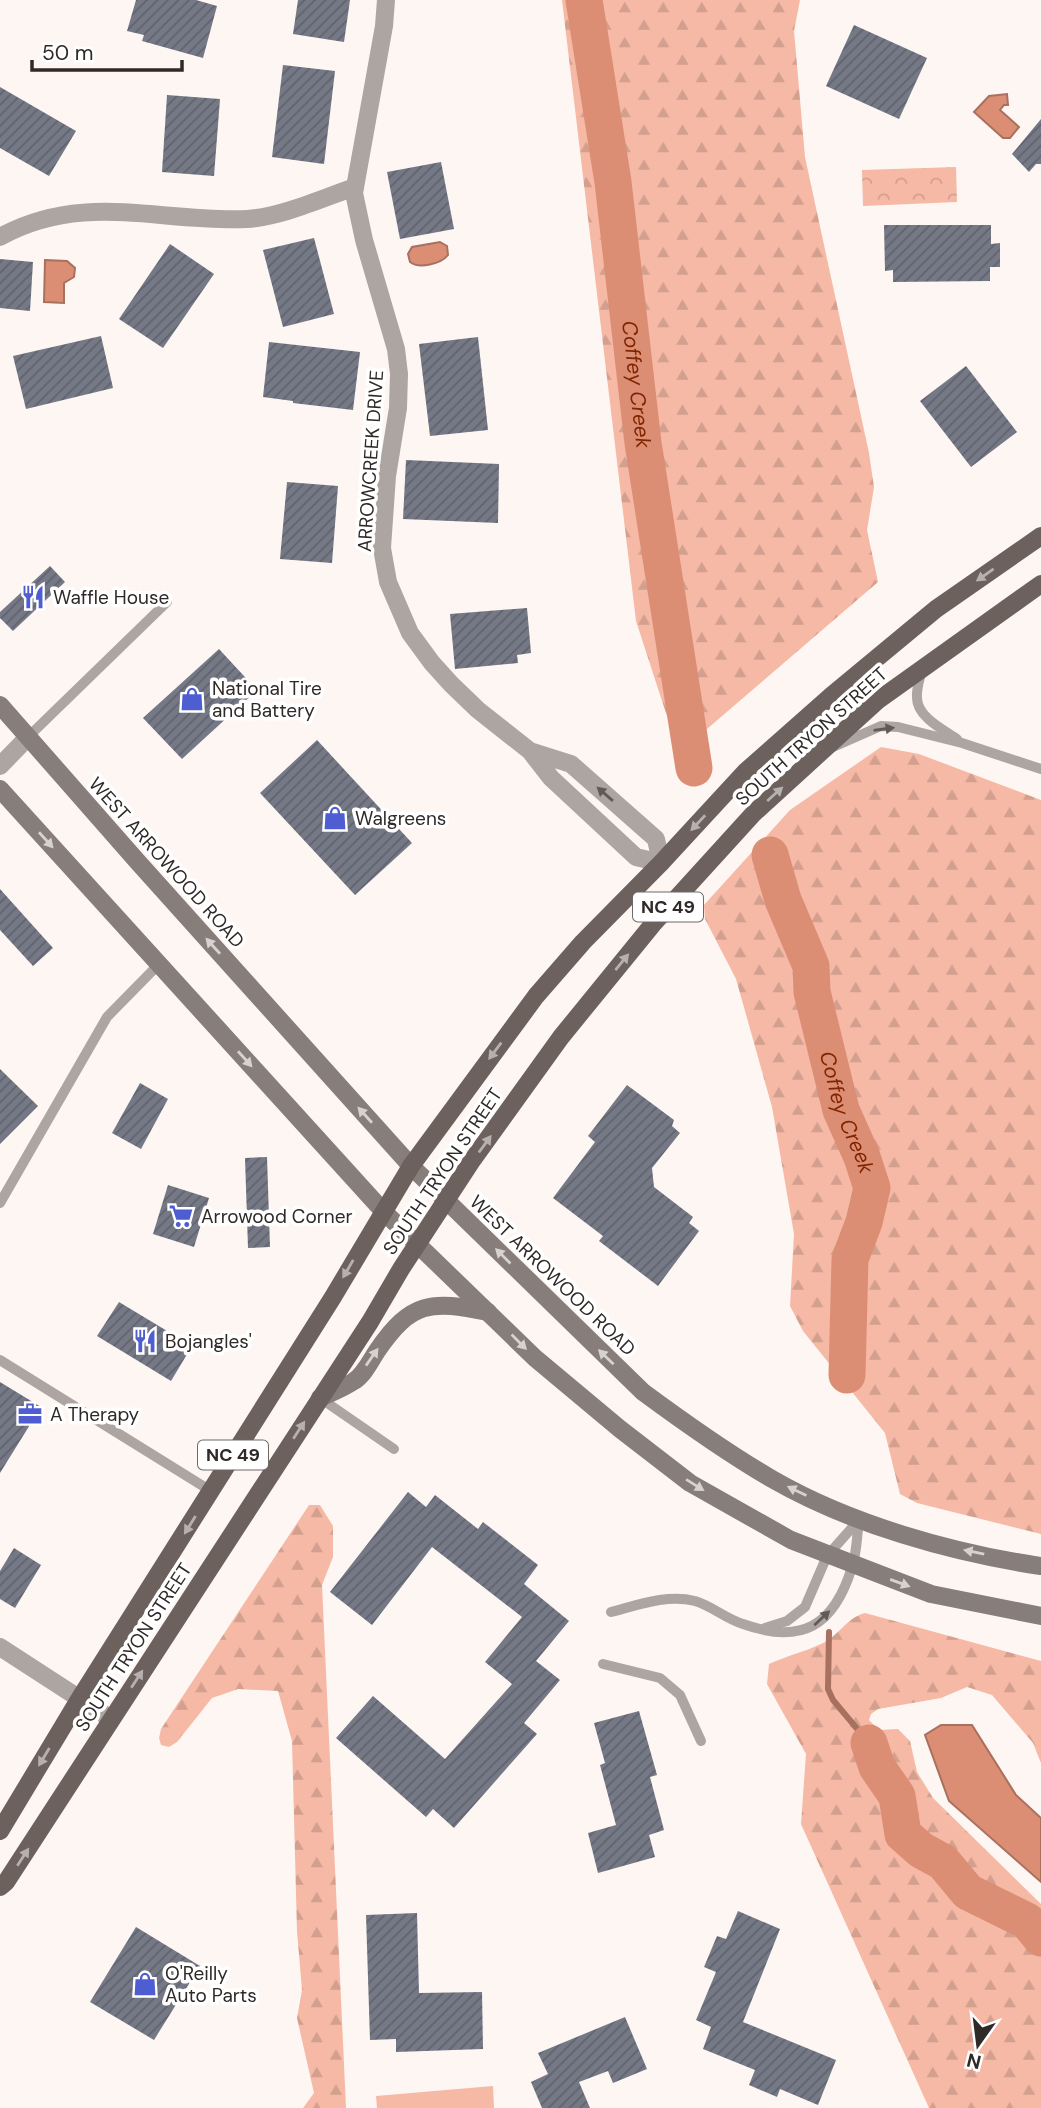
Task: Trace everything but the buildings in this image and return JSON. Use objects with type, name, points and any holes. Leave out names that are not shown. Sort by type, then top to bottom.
[{"type":"main road","name":"SOUTH TRYON STREET","points":[[0,1831],[80,1698],[333,1297],[411,1166],[548,982],[745,772],[831,695],[936,609],[1041,536]]},
{"type":"main road","name":"SOUTH TRYON STREET","points":[[0,1887],[6,1882],[370,1322],[418,1243],[561,1037],[653,924],[754,813],[877,701],[1041,584]]},
{"type":"main road","name":"WEST ARROWOOD ROAD","points":[[0,705],[411,1166],[643,1392],[682,1421],[773,1480],[859,1519],[944,1546],[1041,1566]]},
{"type":"main road","points":[[0,789],[383,1210],[535,1358],[620,1429],[690,1483],[759,1524],[827,1556],[931,1594],[1041,1616]]},
{"type":"main road","points":[[320,1398],[357,1380],[394,1326],[415,1311],[435,1305],[489,1313]]},
{"type":"street","name":"ARROWCREEK DRIVE","points":[[386,0],[384,26],[355,187],[358,215],[396,349],[399,374],[398,408],[387,476],[382,548],[388,582],[410,633],[432,663],[478,710],[530,751],[551,778],[636,856],[661,863],[656,839],[571,764],[530,751]]},
{"type":"street","points":[[0,237],[31,222],[80,212],[123,211],[249,219],[283,211],[355,187]]},
{"type":"street","points":[[0,766],[29,737]]},
{"type":"street","points":[[0,1647],[111,1719]]},
{"type":"lane","points":[[29,737],[167,602]]},
{"type":"lane","points":[[922,669],[916,697],[918,706],[932,722],[962,743]]},
{"type":"lane","points":[[821,753],[881,726],[898,727],[962,743],[1041,769]]},
{"type":"lane","points":[[0,1203],[107,1017],[159,964]]},
{"type":"lane","points":[[0,1360],[211,1491]]},
{"type":"lane","points":[[320,1398],[394,1449]]},
{"type":"lane","points":[[759,1629],[774,1627],[787,1621],[804,1607],[813,1593],[827,1556],[859,1519]]},
{"type":"lane","points":[[611,1612],[674,1598],[696,1602],[742,1624],[759,1629],[793,1633],[807,1630],[820,1623],[832,1609],[853,1566],[859,1519]]},
{"type":"lane","points":[[603,1664],[660,1678],[680,1695],[701,1741]]},
{"type":"green space","points":[[562,0],[800,0],[794,31],[805,157],[869,453],[874,487],[867,530],[878,582],[679,753],[636,621]]},
{"type":"green space","points":[[956,167],[957,202],[863,206],[862,170]]},
{"type":"green space","points":[[881,747],[919,754],[1041,800],[1041,1534],[917,1503],[900,1494],[885,1433],[803,1331],[790,1306],[794,1234],[772,1107],[736,979],[705,919],[704,905],[790,810]]},
{"type":"green space","points":[[309,1505],[320,1505],[333,1526],[333,1557],[322,1585],[346,2108],[303,2108],[314,2093],[297,2018],[302,1990],[297,1931],[292,1741],[278,1691],[238,1689],[212,1698],[177,1742],[169,1747],[161,1745],[159,1738],[161,1729]]},
{"type":"green space","points":[[865,1613],[1041,1661],[1041,1763],[1033,1743],[992,1695],[967,1687],[941,1698],[878,1709],[871,1714],[869,1720],[879,1730],[898,1729],[910,1741],[917,1772],[933,1798],[1041,1904],[1041,2108],[929,2108],[801,1824],[806,1754],[767,1684],[769,1664],[821,1644],[858,1615]]},
{"type":"green space","points":[[493,2086],[494,2108],[377,2108],[376,2096]]},
{"type":"shaded area","points":[[1007,94],[1008,105],[1004,105],[1000,110],[1019,127],[1010,138],[1003,138],[974,112],[989,96]]},
{"type":"shaded area","points":[[440,242],[447,246],[448,255],[445,258],[424,265],[410,262],[408,254],[412,247]]},
{"type":"shaded area","points":[[45,260],[67,261],[75,268],[74,277],[64,283],[64,303],[44,302]]},
{"type":"shaded area","points":[[941,1725],[972,1725],[1016,1795],[1041,1818],[1041,1882],[949,1801],[925,1735]]},
{"type":"waterway","name":"Coffey Creek","points":[[584,0],[613,182],[643,443],[694,768]]},
{"type":"waterway","name":"Coffey Creek","points":[[770,855],[783,900],[811,966],[812,992],[841,1110],[862,1157],[872,1188],[864,1222],[850,1259],[847,1375]]},
{"type":"waterway","name":"Coffey Creek","points":[[829,1632],[828,1689],[833,1700],[869,1743]]},
{"type":"waterway","name":"Coffey Creek","points":[[869,1743],[877,1767],[897,1796],[903,1834],[921,1850],[943,1862],[968,1892],[1027,1921],[1041,1938]]},
{"type":"place","name":"Waffle House","points":[[33,597]]},
{"type":"place","name":"National Tire and Battery","points":[[192,699]]},
{"type":"place","name":"Walgreens","points":[[335,818]]},
{"type":"place","name":"Arrowood Corner","points":[[181,1216]]},
{"type":"place","name":"Bojangles'","points":[[145,1341]]},
{"type":"place","name":"A Therapy","points":[[30,1414]]},
{"type":"place","name":"O'Reilly Auto Parts","points":[[145,1984]]}]
